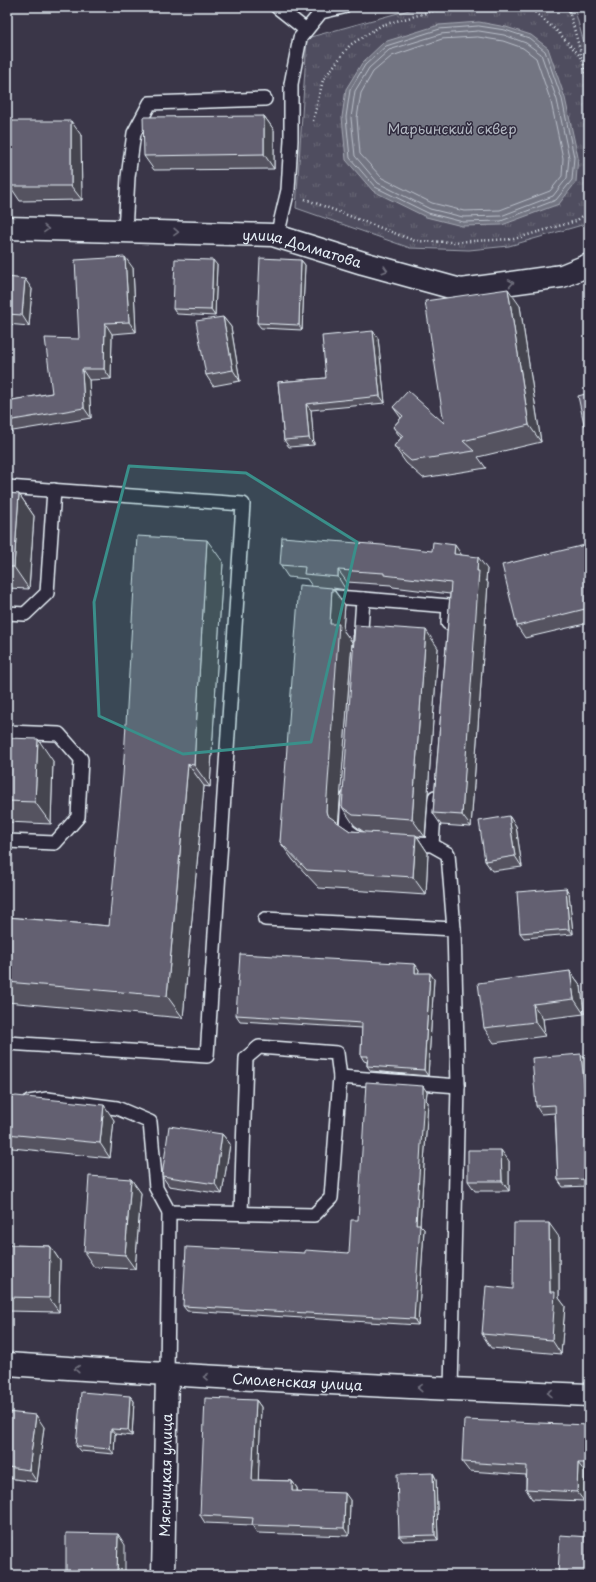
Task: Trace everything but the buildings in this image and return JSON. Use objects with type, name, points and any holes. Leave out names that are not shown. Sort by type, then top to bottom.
[{"type":"street","name":"улица Долматова","points":[[7,228],[273,235],[392,272],[461,290],[562,276],[589,265]]},
{"type":"street","name":"Смоленская улица","points":[[7,1364],[167,1375],[589,1395]]},
{"type":"street","name":"Мясницкая улица","points":[[163,1575],[167,1375]]},
{"type":"lane","points":[[277,7],[306,30]]},
{"type":"lane","points":[[277,236],[288,190],[291,140],[291,84],[300,38],[321,12],[343,7]]},
{"type":"lane","points":[[125,231],[128,177],[134,133],[150,103],[265,99]]},
{"type":"lane","points":[[7,486],[243,504],[207,1056],[7,1043]]},
{"type":"lane","points":[[7,613],[25,614],[47,593],[54,490]]},
{"type":"lane","points":[[312,595],[449,606],[447,638]]},
{"type":"lane","points":[[359,655],[363,600]]},
{"type":"lane","points":[[7,732],[59,734],[81,758],[78,817],[64,833],[55,843],[7,841]]},
{"type":"lane","points":[[349,781],[346,829],[363,842],[370,842]]},
{"type":"lane","points":[[432,845],[436,781]]},
{"type":"lane","points":[[393,843],[432,845],[448,854],[454,928],[458,1086],[451,1389]]},
{"type":"lane","points":[[265,918],[454,928]]},
{"type":"lane","points":[[169,1212],[314,1215],[331,1198],[340,1077],[337,1053],[259,1046],[246,1058],[241,1213]]},
{"type":"lane","points":[[340,1077],[458,1086]]},
{"type":"lane","points":[[18,1104],[47,1099],[117,1108],[150,1122],[156,1188],[169,1212],[167,1375]]},
{"type":"path","points":[[312,124],[323,80],[350,45],[382,25],[448,7]]},
{"type":"path","points":[[529,7],[558,32],[582,58]]},
{"type":"path","points":[[568,7],[589,87]]},
{"type":"path","points":[[306,192],[305,199],[415,241],[452,242],[514,239],[576,221],[589,210]]},
{"type":"highlighted area","points":[[129,466],[246,473],[357,542],[311,742],[183,754],[99,716],[94,602]]},
{"type":"green space","name":"Марьинский сквер","points":[[420,7],[574,7],[589,61],[589,223],[509,246],[469,250],[410,248],[296,208],[307,38]]},
{"type":"water","name":"Марьинский сквер","points":[[479,22],[506,27],[531,35],[548,48],[565,98],[578,157],[576,182],[559,204],[502,225],[462,226],[426,217],[373,191],[346,160],[342,117],[346,89],[362,63],[384,42],[439,25]]}]
